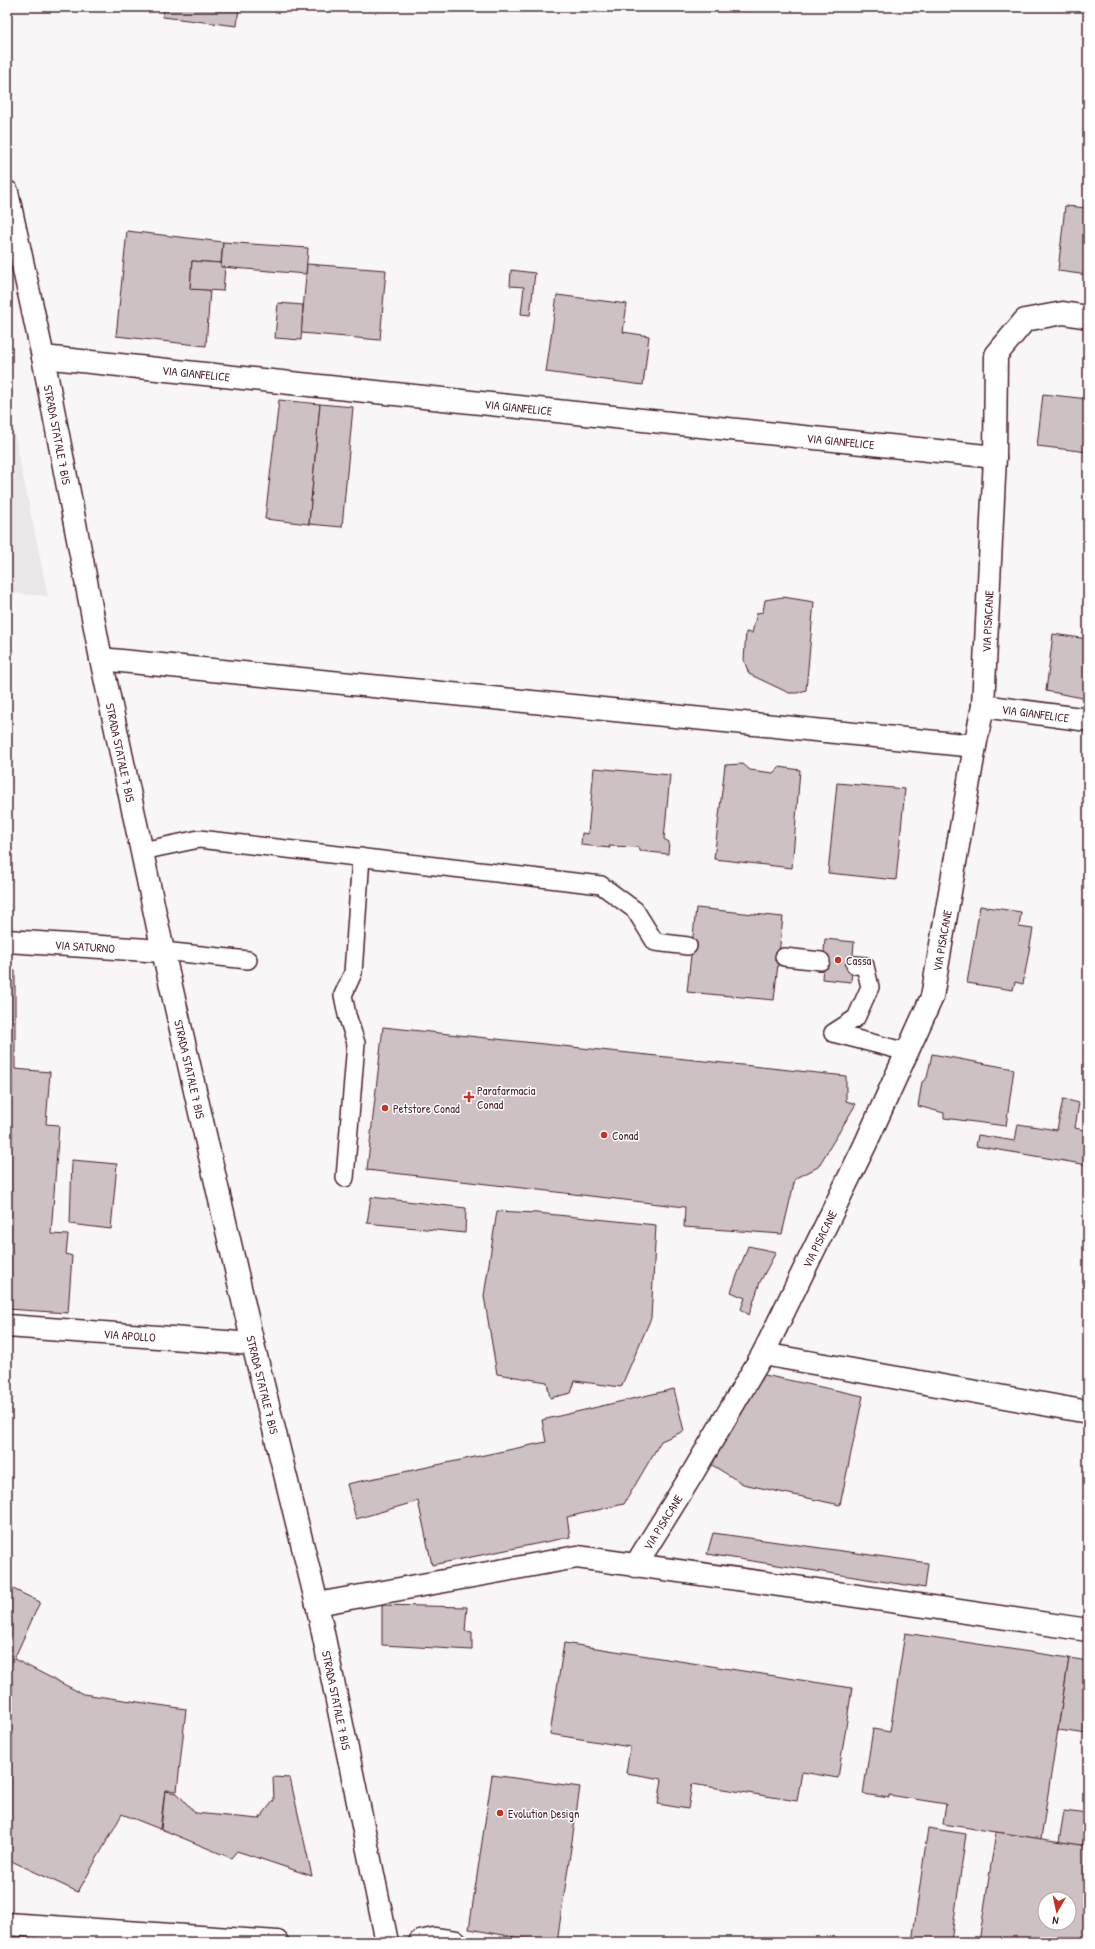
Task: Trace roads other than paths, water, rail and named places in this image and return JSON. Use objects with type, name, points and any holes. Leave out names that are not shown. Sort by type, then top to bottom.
[{"type":"street","name":"STRADA STATALE 7 BIS","points":[[7,192],[43,357],[101,659],[163,951],[253,1344],[317,1604],[386,1942]]},
{"type":"street","name":"VIA PISACANE","points":[[636,1566],[763,1354],[865,1145],[932,997],[983,706],[995,457],[996,355],[1025,320],[1063,313],[1088,317]]},
{"type":"street","name":"VIA GIANFELICE","points":[[43,357],[995,457]]},
{"type":"street","points":[[101,659],[975,746]]},
{"type":"street","name":"VIA GIANFELICE","points":[[983,706],[1088,720]]},
{"type":"street","name":"VIA SATURNO","points":[[7,941],[163,951]]},
{"type":"street","name":"VIA APOLLO","points":[[7,1326],[253,1344]]},
{"type":"street","points":[[763,1354],[1088,1412]]},
{"type":"street","points":[[317,1604],[577,1557],[1088,1630]]},
{"type":"street","points":[[7,1924],[277,1942]]},
{"type":"street","points":[[420,1942],[434,1939],[456,1942]]},
{"type":"lane","points":[[142,851],[199,839],[601,885],[635,910],[655,942],[688,946]]},
{"type":"lane","points":[[345,1178],[356,1043],[347,1015],[343,995],[353,973],[361,858]]},
{"type":"lane","points":[[163,951],[248,960]]},
{"type":"lane","points":[[784,957],[821,961]]},
{"type":"lane","points":[[855,965],[865,966],[870,987],[856,1018],[833,1033],[907,1052]]},
{"type":"place","name":"Cassa","points":[[838,960]]},
{"type":"place","name":"Parafarmacia Conad","points":[[469,1097]]},
{"type":"place","name":"Petstore Conad","points":[[385,1108]]},
{"type":"place","name":"Conad","points":[[604,1135]]},
{"type":"place","name":"Evolution Design","points":[[500,1813]]}]
